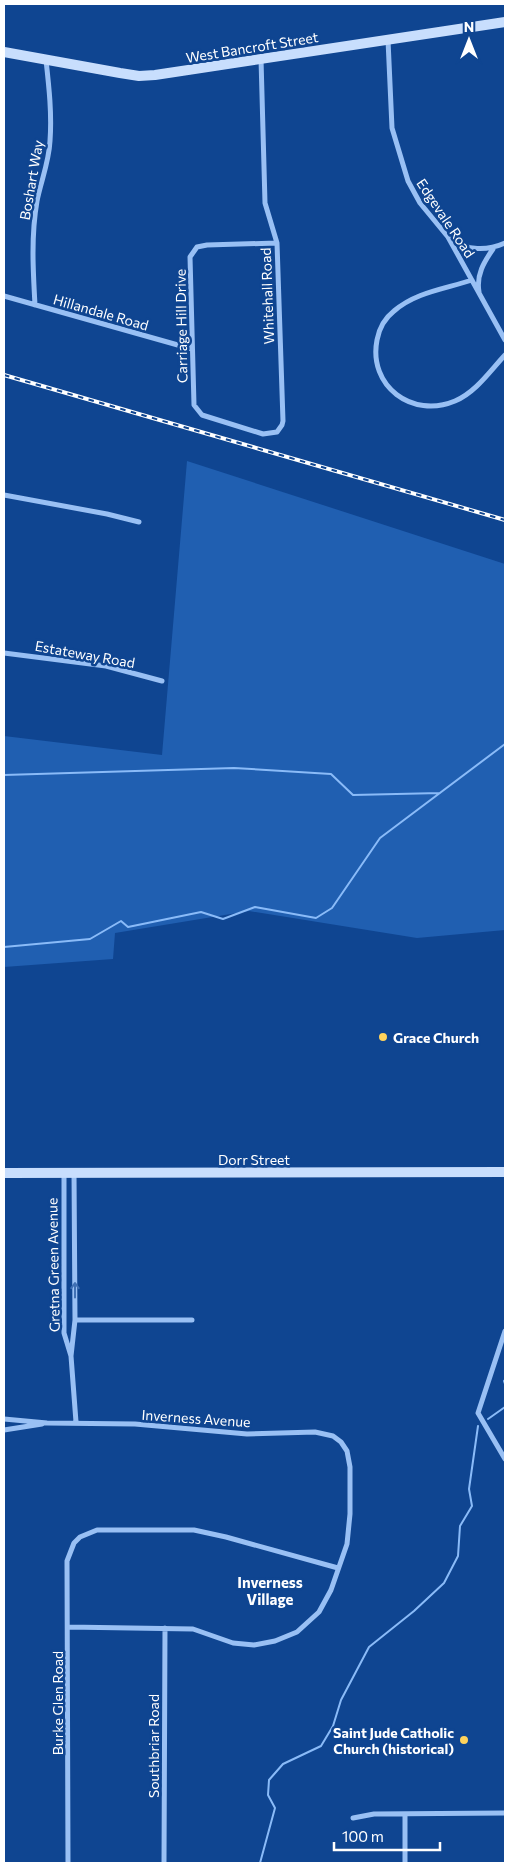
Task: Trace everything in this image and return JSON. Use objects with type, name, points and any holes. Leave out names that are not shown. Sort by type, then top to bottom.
[{"type":"main road","name":"West Bancroft Street","points":[[4,52],[139,76],[505,22]]},
{"type":"main road","name":"Dorr Street","points":[[4,1173],[505,1172]]},
{"type":"street","name":"Edgevale Road","points":[[388,40],[392,128],[396,147],[408,181],[420,203],[448,237],[505,340]]},
{"type":"street","name":"Boshart Way","points":[[35,305],[32,255],[34,227],[38,199],[49,154],[50,140],[51,104],[46,59]]},
{"type":"street","name":"Whitehall Road","points":[[239,426],[263,434],[273,434],[282,425],[276,243],[265,203],[261,59]]},
{"type":"street","points":[[448,237],[457,244],[467,247],[493,248],[505,243]]},
{"type":"street","name":"Carriage Hill Drive","points":[[239,426],[202,415],[194,405],[190,257],[197,248],[207,245],[276,243]]},
{"type":"street","points":[[480,297],[478,286],[481,270],[493,248]]},
{"type":"street","points":[[472,280],[422,294],[394,311],[385,320],[378,338],[376,350],[381,376],[386,386],[412,404],[426,406],[442,405],[455,401],[475,388],[505,355]]},
{"type":"street","name":"Hillandale Road","points":[[4,296],[192,349]]},
{"type":"street","points":[[4,494],[139,522]]},
{"type":"street","name":"Estateway Road","points":[[4,653],[106,666],[162,681]]},
{"type":"street","name":"Gretna Green Avenue","points":[[69,1173],[75,1313],[71,1356],[76,1422]]},
{"type":"street","name":"Gretna Green Avenue","points":[[69,1173],[64,1329],[66,1344],[71,1356]]},
{"type":"street","points":[[64,1313],[75,1313]]},
{"type":"street","points":[[75,1320],[192,1320]]},
{"type":"street","points":[[64,1329],[74,1329]]},
{"type":"street","points":[[505,1331],[478,1413],[505,1459]]},
{"type":"street","name":"Inverness Avenue","points":[[4,1419],[47,1423]]},
{"type":"street","name":"Inverness Avenue","points":[[4,1430],[47,1423],[76,1422],[181,1427],[247,1434],[315,1432],[333,1436],[348,1451],[350,1467],[350,1514],[347,1544],[338,1568]]},
{"type":"street","name":"Burke Glen Road","points":[[68,1863],[67,1561],[74,1543],[80,1537],[97,1530],[194,1530],[338,1568]]},
{"type":"street","points":[[68,1627],[193,1629],[233,1643],[254,1645],[275,1641],[297,1632],[319,1612],[331,1590],[338,1568]]},
{"type":"street","name":"Southbriar Road","points":[[164,1863],[165,1628]]},
{"type":"street","points":[[353,1818],[374,1814],[505,1813]]},
{"type":"street","points":[[405,1814],[405,1863]]},
{"type":"shaded area","points":[[187,461],[505,564],[505,930],[417,938],[249,911],[115,933],[113,959],[4,967],[4,736],[162,755]]},
{"type":"waterway","points":[[4,947],[90,939],[121,921],[128,927],[201,912],[223,919],[255,907],[316,918],[332,908],[380,838],[505,744]]},
{"type":"waterway","points":[[4,775],[234,768],[331,774],[353,795],[440,793]]},
{"type":"waterway","points":[[505,1380],[505,1384]]},
{"type":"waterway","points":[[488,1419],[505,1407]]},
{"type":"waterway","points":[[260,1863],[275,1808],[268,1795],[269,1780],[283,1764],[321,1746],[333,1726],[341,1700],[369,1647],[414,1611],[444,1583],[458,1556],[460,1526],[472,1506],[469,1489],[478,1426]]},
{"type":"railway","points":[[4,375],[505,520]]},
{"type":"place","name":"Grace Church","points":[[383,1037]]},
{"type":"place","name":"Saint Jude Catholic Church (historical)","points":[[464,1740]]},
{"type":"district","name":"Inverness Village","points":[[270,1590]]}]
